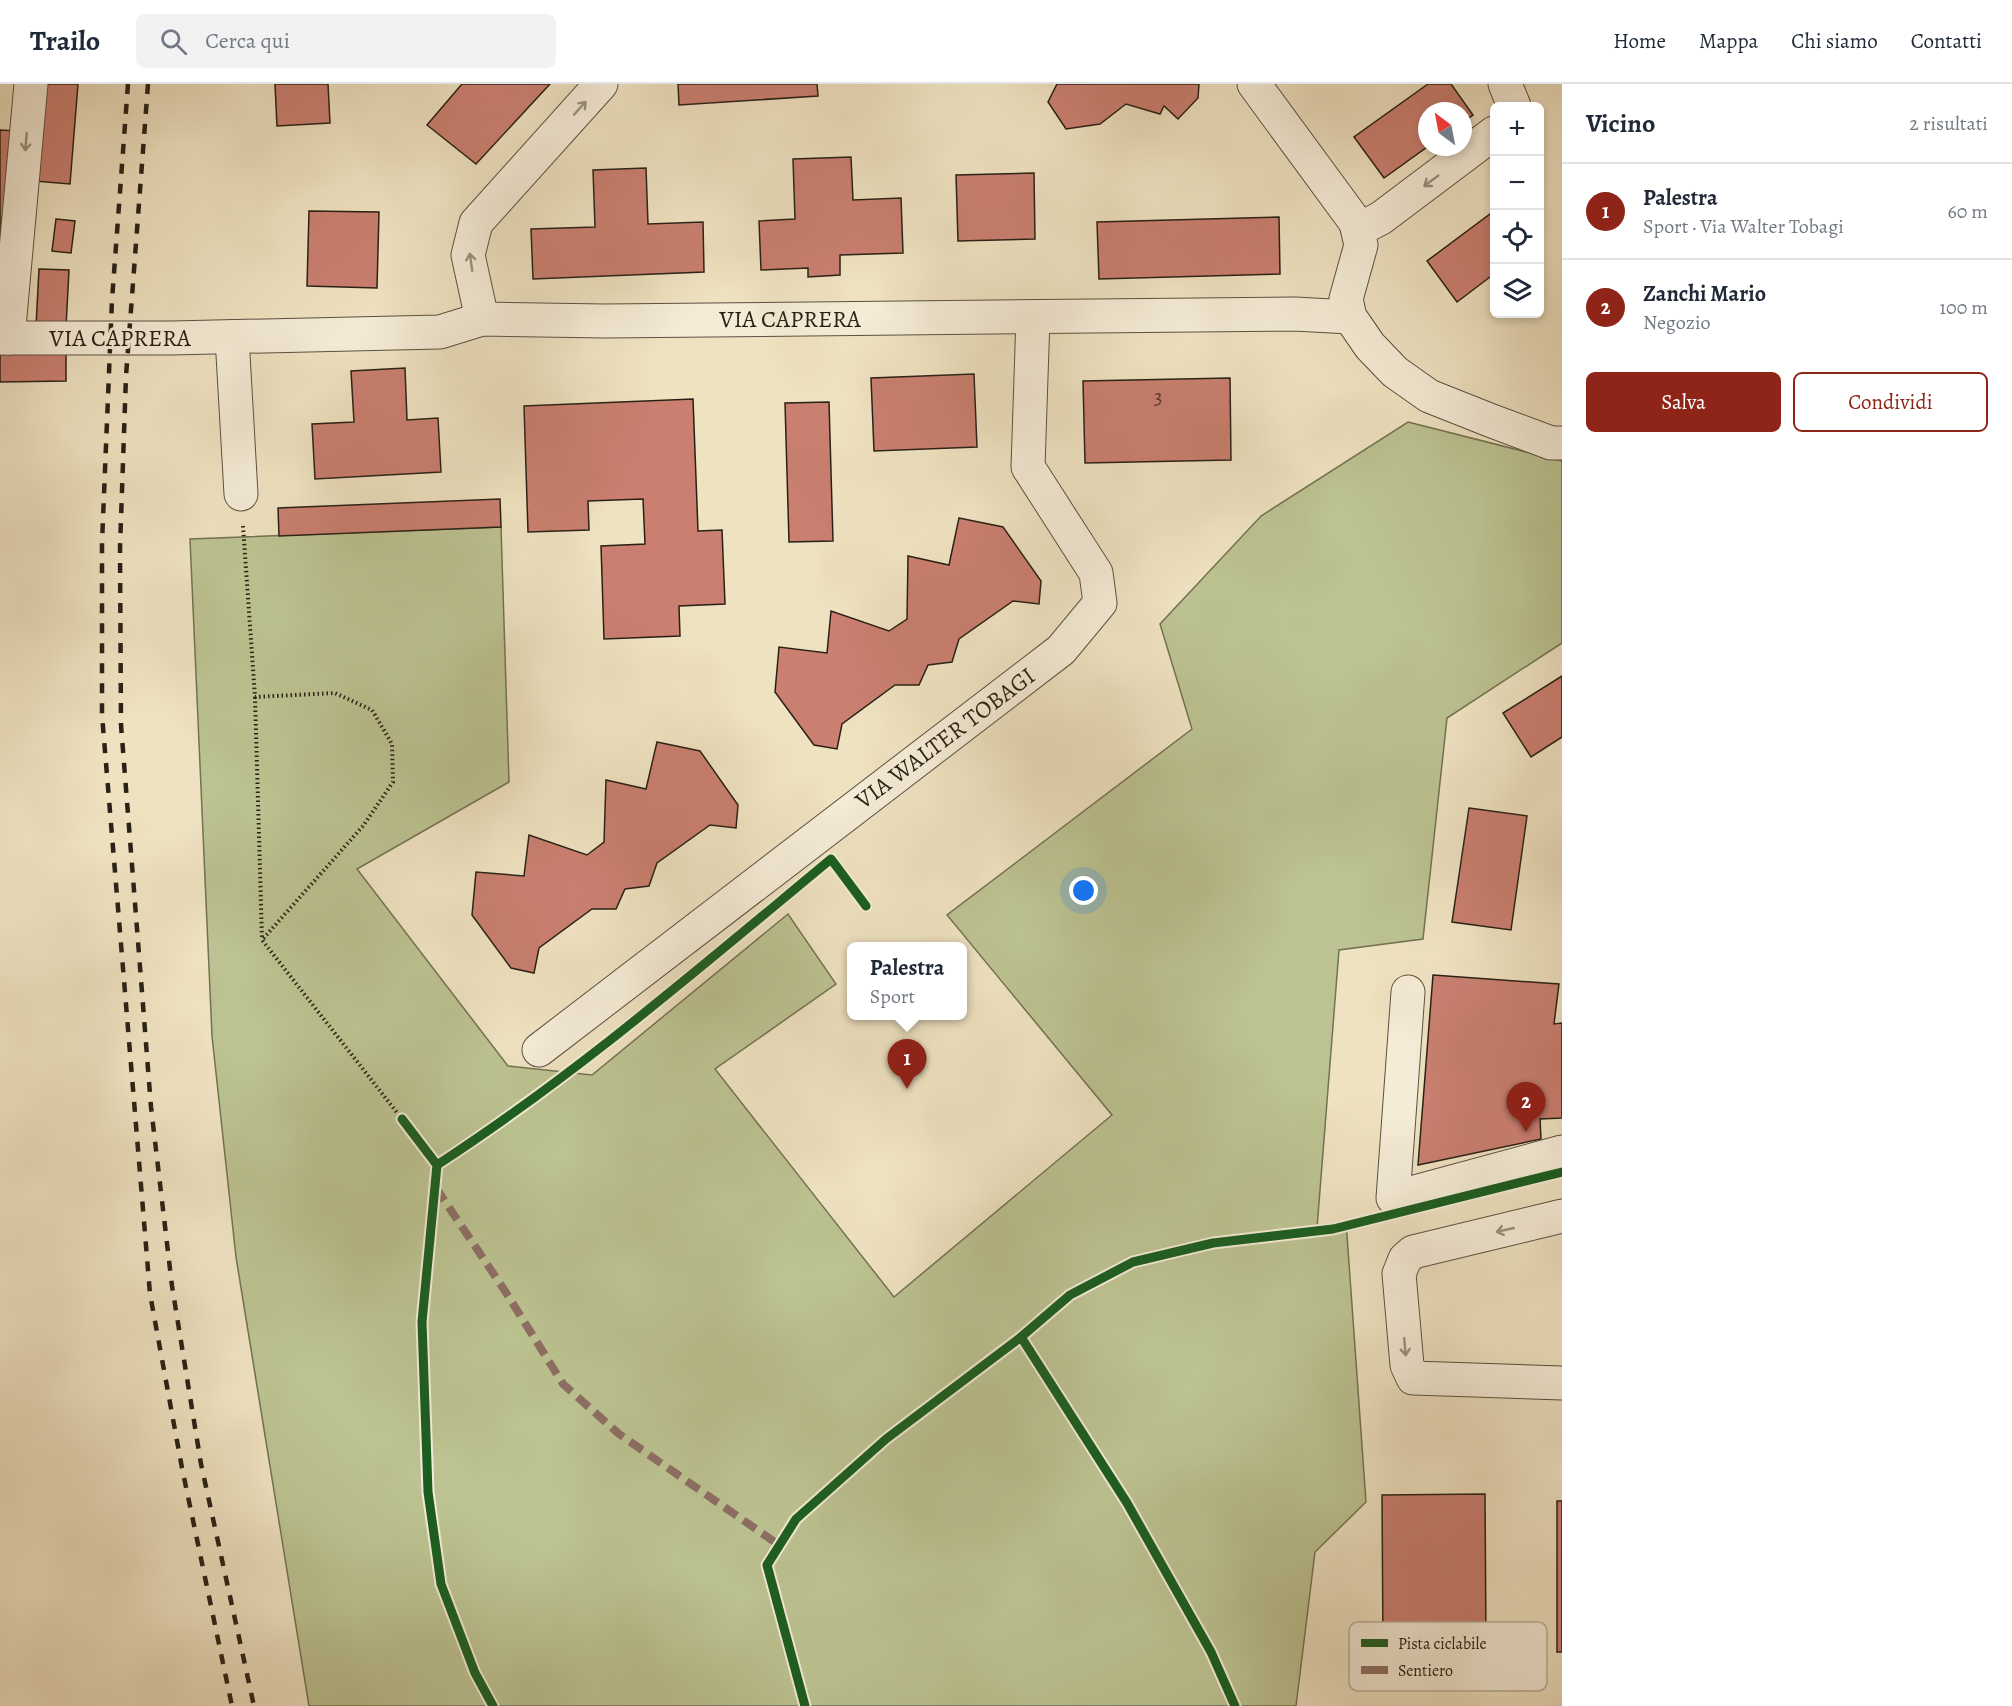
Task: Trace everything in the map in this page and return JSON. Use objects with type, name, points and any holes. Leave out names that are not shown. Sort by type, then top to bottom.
[{"type":"street","points":[[4,338],[31,84]]},
{"type":"street","points":[[482,319],[468,255],[476,223],[601,84]]},
{"type":"street","points":[[1254,84],[1356,224],[1361,245],[1359,260],[1346,299],[1350,317],[1370,346],[1395,372],[1429,396],[1491,421],[1551,442],[1562,443]]},
{"type":"street","points":[[1505,84],[1512,102]]},
{"type":"street","points":[[1358,230],[1381,218],[1490,136]]},
{"type":"street","name":"VIA CAPRERA","points":[[4,338],[172,338],[440,332],[482,319],[1295,314],[1350,317]]},
{"type":"street","name":"VIA WALTER TOBAGI","points":[[539,1050],[1061,650],[1100,603],[1096,573],[1029,467],[1033,317]]},
{"type":"street","points":[[232,337],[242,494]]},
{"type":"street","points":[[1408,993],[1393,1198],[1562,1152]]},
{"type":"street","points":[[1562,1216],[1413,1252],[1405,1259],[1399,1274],[1407,1365],[1413,1378],[1562,1383]]},
{"type":"path","points":[[242,494],[255,697],[262,940],[402,1119]]},
{"type":"path","points":[[255,697],[335,693],[372,710],[392,744],[393,763],[393,782],[363,826],[262,940]]},
{"type":"green space","points":[[1408,422],[1562,461],[1562,643],[1447,718],[1423,939],[1339,950],[1317,1228],[1346,1221],[1366,1502],[1315,1552],[1296,1706],[309,1706],[236,1257],[212,1036],[190,539],[501,527],[509,782],[357,869],[508,1066],[592,1075],[788,914],[836,984],[715,1069],[894,1297],[1112,1115],[947,915],[1192,729],[1160,624],[1261,516]]},
{"type":"building","points":[[43,84],[78,84],[70,184],[35,181]]},
{"type":"building","points":[[275,84],[328,84],[330,123],[277,126]]},
{"type":"building","points":[[462,84],[550,84],[476,164],[427,125]]},
{"type":"building","points":[[678,84],[817,84],[818,96],[679,105]]},
{"type":"building","points":[[1057,84],[1199,84],[1198,98],[1178,119],[1164,106],[1160,114],[1126,104],[1100,124],[1066,129],[1048,102]]},
{"type":"building","points":[[1428,84],[1451,84],[1464,102],[1418,102],[1418,153],[1384,178],[1354,137]]},
{"type":"building","points":[[0,130],[17,131],[0,305]]},
{"type":"building","points":[[851,157],[853,200],[901,198],[903,253],[840,255],[840,275],[808,277],[808,268],[761,270],[759,221],[795,219],[793,159]]},
{"type":"building","points":[[646,168],[648,224],[703,222],[704,272],[533,279],[531,229],[595,227],[593,170]]},
{"type":"building","points":[[1034,173],[1035,239],[958,241],[956,175]]},
{"type":"building","points":[[309,211],[379,212],[377,288],[307,286]]},
{"type":"building","points":[[1490,214],[1490,277],[1457,302],[1427,261]]},
{"type":"building","points":[[1279,217],[1280,274],[1099,279],[1097,222]]},
{"type":"building","points":[[56,219],[75,221],[71,253],[52,251]]},
{"type":"building","points":[[39,269],[69,270],[66,327],[36,326]]},
{"type":"building","points":[[0,351],[66,351],[66,381],[0,382]]},
{"type":"building","points":[[405,368],[407,420],[438,418],[441,472],[315,479],[312,424],[354,422],[351,371]]},
{"type":"building","points":[[974,374],[977,447],[874,451],[871,378]]},
{"type":"building","points":[[1230,378],[1231,460],[1085,463],[1083,381]]},
{"type":"building","points":[[693,399],[698,531],[722,530],[725,604],[679,606],[680,636],[604,639],[601,546],[645,544],[643,499],[588,501],[589,530],[528,532],[524,406]]},
{"type":"building","points":[[829,402],[833,541],[789,542],[785,403]]},
{"type":"building","points":[[500,499],[501,527],[279,536],[278,508]]},
{"type":"building","points":[[959,518],[1003,527],[1041,581],[1039,604],[1013,601],[959,639],[952,662],[928,665],[919,685],[895,685],[842,724],[837,749],[814,745],[775,692],[779,647],[827,653],[831,611],[889,631],[907,619],[908,556],[949,565]]},
{"type":"building","points":[[1562,676],[1562,737],[1531,757],[1503,713]]},
{"type":"building","points":[[657,742],[700,751],[738,805],[736,828],[710,825],[657,863],[649,886],[625,889],[616,909],[592,909],[539,948],[534,973],[511,968],[472,915],[476,872],[524,876],[529,835],[587,855],[604,842],[606,780],[646,789]]},
{"type":"building","points":[[1469,808],[1527,816],[1511,930],[1452,922]]},
{"type":"building","points":[[1433,975],[1559,984],[1554,1024],[1562,1023],[1562,1118],[1540,1119],[1541,1139],[1418,1165]]},
{"type":"building","points":[[1485,1494],[1486,1622],[1383,1622],[1382,1495]]},
{"type":"building","points":[[1557,1501],[1562,1501],[1562,1652],[1557,1652]]},
{"type":"railway","points":[[128,84],[112,300],[102,543],[102,715],[150,1294],[182,1468],[232,1706]]},
{"type":"railway","points":[[148,84],[126,376],[120,548],[121,725],[151,1107],[172,1286],[201,1464],[254,1706]]},
{"type":"marked path","points":[[436,1188],[505,1291],[563,1384],[619,1434],[779,1545]]},
{"type":"cycle path","points":[[437,1165],[540,1094],[638,1018],[831,859],[866,906]]},
{"type":"cycle path","points":[[402,1119],[437,1165],[422,1322],[428,1492],[441,1584],[475,1673],[493,1706]]},
{"type":"cycle path","points":[[805,1706],[767,1565],[796,1519],[886,1439],[1021,1337],[1070,1295],[1133,1262],[1213,1243],[1333,1229],[1562,1172]]},
{"type":"cycle path","points":[[1021,1337],[1127,1503],[1211,1652],[1235,1706]]},
{"type":"place","name":"Palestra","points":[[907,1089]]},
{"type":"place","name":"Zanchi Mario","points":[[1526,1132]]}]
